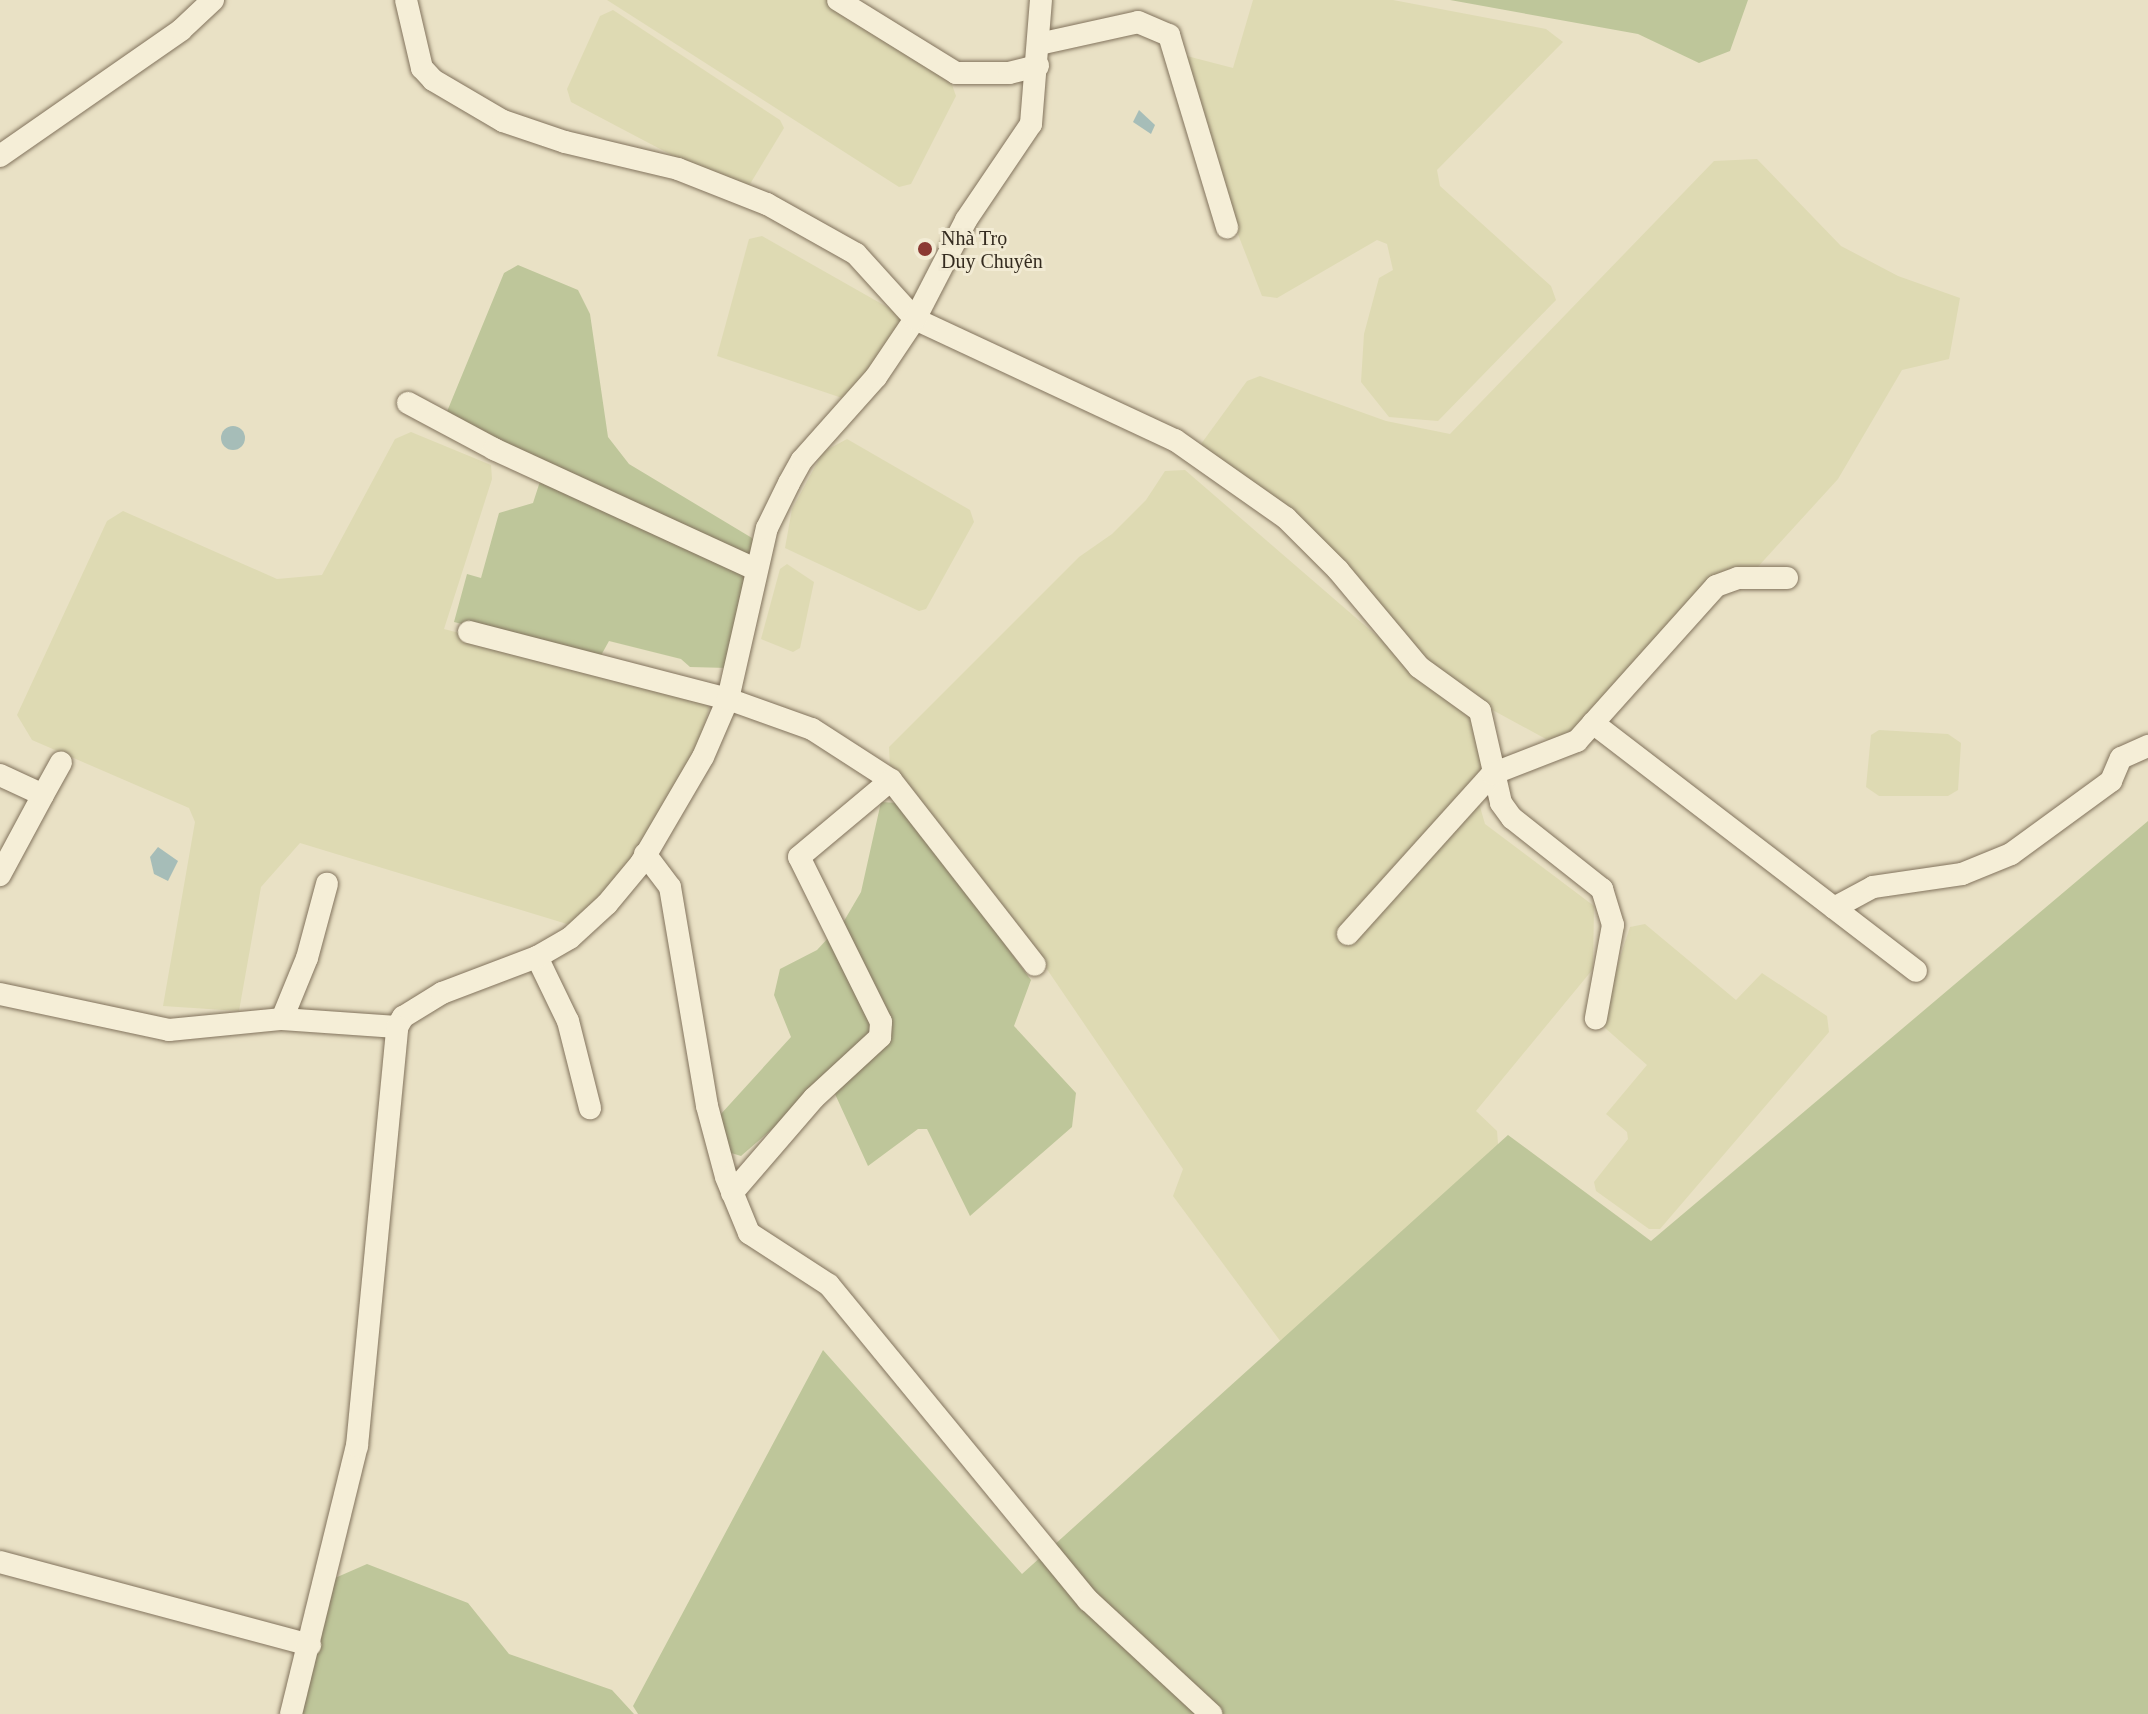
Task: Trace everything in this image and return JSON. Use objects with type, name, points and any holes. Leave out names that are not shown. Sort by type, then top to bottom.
[{"type":"street","points":[[0,156],[181,30],[213,0]]},
{"type":"street","points":[[406,0],[422,68],[433,80],[503,121],[565,142],[678,169],[767,204],[856,254],[915,319],[1175,440],[1286,518],[1338,570],[1419,667],[1480,711],[1495,791],[1512,818],[1602,889],[1611,906],[1611,951],[1596,1018]]},
{"type":"street","points":[[838,0],[956,73],[1009,73],[1038,55],[1138,22],[1169,35],[1227,227]]},
{"type":"street","points":[[291,1714],[357,1446],[397,1027],[414,1009],[442,993],[537,957],[570,938],[607,904],[645,854],[703,757],[728,699],[755,569],[767,528],[802,460],[876,377],[915,319],[966,220],[1031,124],[1041,0]]},
{"type":"street","points":[[408,403],[494,449],[755,569]]},
{"type":"street","points":[[1348,934],[1492,774],[1577,741],[1716,586],[1738,578],[1787,578]]},
{"type":"street","points":[[469,632],[728,699],[812,729],[891,780],[1035,965]]},
{"type":"street","points":[[1593,723],[1916,971]]},
{"type":"street","points":[[1834,908],[1873,887],[1962,874],[2011,854],[2111,781],[2121,758],[2148,746]]},
{"type":"street","points":[[0,875],[61,763]]},
{"type":"street","points":[[0,775],[43,795]]},
{"type":"street","points":[[732,1193],[814,1098],[880,1037],[881,1022],[799,857],[891,780]]},
{"type":"street","points":[[645,854],[670,887],[704,1091],[732,1193],[749,1233],[829,1285],[1088,1600],[1211,1714]]},
{"type":"street","points":[[282,1019],[307,958],[327,884]]},
{"type":"street","points":[[537,957],[568,1021],[590,1108]]},
{"type":"street","points":[[0,994],[169,1030],[282,1019],[397,1027]]},
{"type":"street","points":[[0,1562],[310,1645]]},
{"type":"shaded area","points":[[607,0],[830,0],[950,79],[956,96],[911,184],[899,187]]},
{"type":"shaded area","points":[[1253,0],[1393,0],[1546,29],[1563,42],[1437,170],[1440,186],[1551,286],[1556,300],[1438,421],[1389,417],[1361,382],[1364,334],[1379,278],[1393,270],[1387,244],[1377,240],[1277,298],[1262,296],[1199,134],[1183,55],[1233,68]]},
{"type":"shaded area","points":[[613,10],[780,120],[784,128],[747,189],[736,189],[571,102],[567,89],[600,16]]},
{"type":"shaded area","points":[[1757,159],[1841,246],[1898,276],[1960,298],[1949,359],[1902,370],[1838,479],[1755,570],[1728,573],[1572,736],[1555,744],[1465,695],[1206,455],[1201,444],[1247,381],[1260,376],[1386,421],[1450,434],[1714,161]]},
{"type":"shaded area","points":[[762,236],[903,316],[903,327],[848,400],[717,356],[749,239]]},
{"type":"shaded area","points":[[411,432],[491,465],[492,479],[444,629],[702,695],[709,708],[701,738],[632,868],[589,918],[567,924],[300,843],[261,887],[239,1011],[163,1006],[195,822],[189,808],[32,740],[17,715],[107,521],[123,511],[277,579],[322,575],[395,439]]},
{"type":"shaded area","points":[[847,439],[970,510],[974,522],[926,609],[919,611],[785,548],[792,509],[823,452]]},
{"type":"shaded area","points":[[1185,470],[1473,719],[1484,765],[1474,786],[1485,824],[1594,906],[1593,969],[1476,1111],[1497,1131],[1501,1182],[1295,1361],[1173,1196],[1183,1169],[1023,934],[890,767],[889,747],[1079,557],[1112,534],[1146,500],[1165,471]]},
{"type":"shaded area","points":[[787,564],[814,582],[800,648],[793,652],[761,639],[780,569]]},
{"type":"shaded area","points":[[1879,730],[1948,734],[1961,743],[1958,790],[1948,796],[1879,796],[1866,787],[1871,735]]},
{"type":"shaded area","points":[[1645,924],[1736,1000],[1762,973],[1827,1016],[1829,1032],[1660,1229],[1649,1229],[1596,1191],[1594,1182],[1628,1139],[1627,1132],[1606,1114],[1647,1065],[1604,1027],[1601,1015],[1630,927]]},
{"type":"green space","points":[[1450,0],[1748,0],[1730,51],[1699,63],[1638,34]]},
{"type":"green space","points":[[518,265],[578,290],[590,314],[608,437],[629,464],[752,538],[756,547],[728,668],[690,667],[681,659],[609,641],[599,659],[454,622],[467,574],[481,578],[499,513],[533,503],[545,466],[446,414],[504,273]]},
{"type":"green space","points":[[881,802],[899,803],[908,813],[1031,980],[1014,1026],[1076,1093],[1072,1127],[970,1216],[927,1129],[918,1129],[868,1166],[835,1094],[817,1090],[741,1156],[728,1152],[720,1115],[791,1037],[774,995],[780,969],[817,950],[844,921],[861,892]]},
{"type":"green space","points":[[2148,821],[2148,1714],[638,1714],[633,1706],[823,1350],[1022,1574],[1508,1135],[1651,1241]]},
{"type":"green space","points":[[367,1564],[468,1603],[509,1654],[612,1690],[634,1714],[299,1714],[335,1578]]},
{"type":"water","points":[[1139,110],[1155,125],[1151,134],[1133,122]]},
{"type":"water","points":[[233,426],[241,430],[245,438],[241,446],[233,450],[225,446],[221,438],[225,430]]},
{"type":"water","points":[[158,847],[178,861],[168,881],[154,874],[150,857]]},
{"type":"place","name":"Nhà Trọ Duy Chuyên","points":[[925,249]]}]
